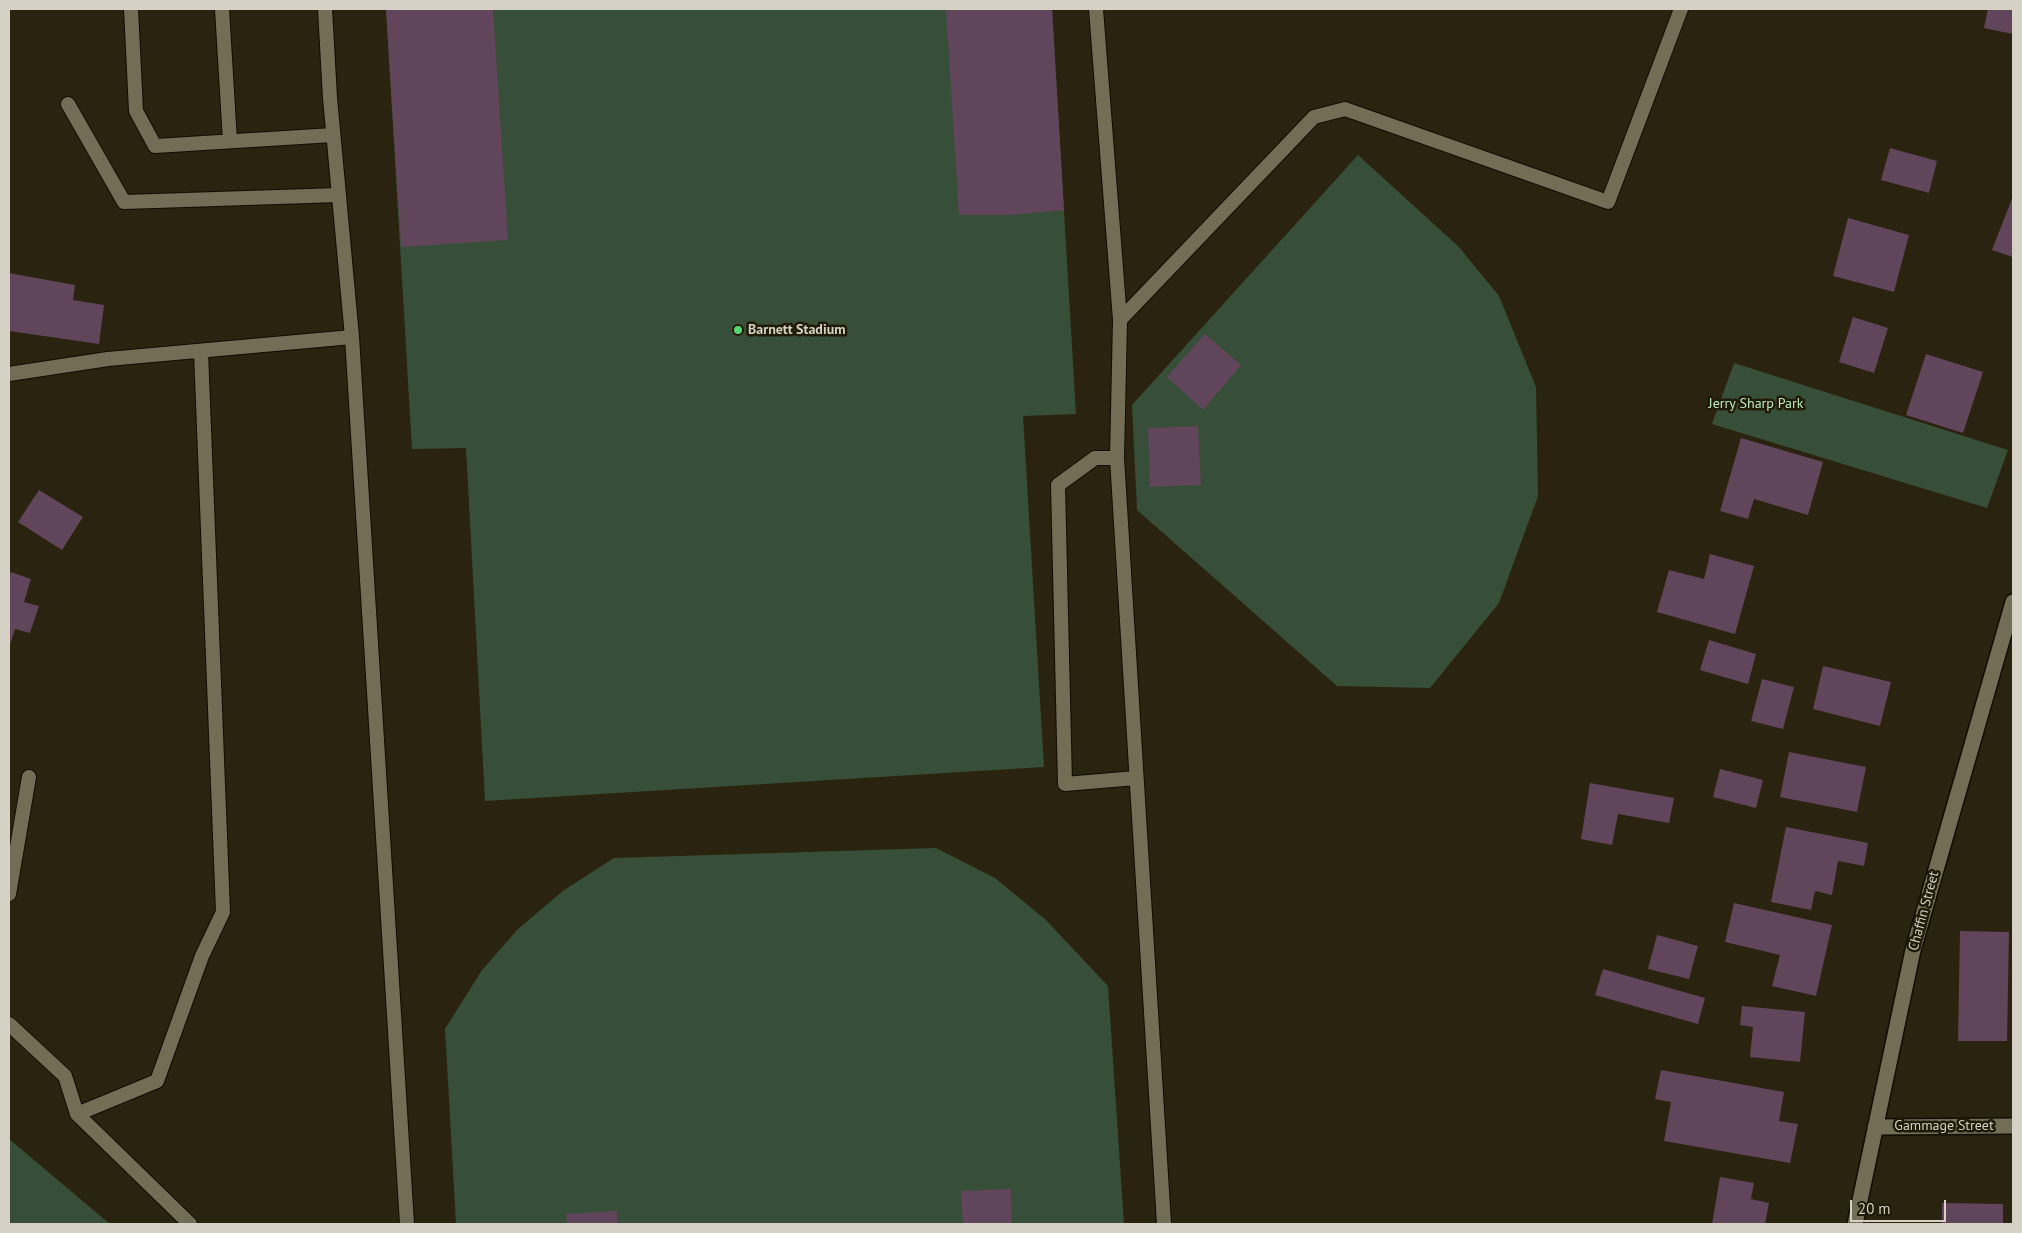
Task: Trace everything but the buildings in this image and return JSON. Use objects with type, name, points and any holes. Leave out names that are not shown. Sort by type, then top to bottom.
[{"type":"street","name":"Chaffin Street","points":[[1855,1224],[1913,950],[2013,602]]},
{"type":"street","name":"Gammage Street","points":[[1875,1127],[2013,1126]]},
{"type":"lane","points":[[131,9],[136,111],[155,146],[334,135]]},
{"type":"lane","points":[[222,9],[230,141]]},
{"type":"lane","points":[[325,9],[352,337],[407,1224]]},
{"type":"lane","points":[[1096,9],[1120,320],[1116,458],[1164,1224]]},
{"type":"lane","points":[[1120,320],[1314,117],[1345,109],[1608,202],[1681,9]]},
{"type":"lane","points":[[68,104],[124,202],[339,196]]},
{"type":"lane","points":[[9,374],[108,359],[352,337]]},
{"type":"lane","points":[[77,1114],[157,1080],[202,956],[223,912],[201,352]]},
{"type":"lane","points":[[1116,458],[1095,458],[1058,485],[1065,784],[1136,778]]},
{"type":"lane","points":[[9,894],[30,777]]},
{"type":"lane","points":[[9,1024],[66,1076],[77,1114],[190,1224]]},
{"type":"green space","name":"Barnett Stadium","points":[[386,9],[1052,9],[1076,414],[1023,416],[1044,767],[485,801],[466,448],[412,449]]},
{"type":"green space","points":[[1358,155],[1459,247],[1499,296],[1536,387],[1538,496],[1499,603],[1430,688],[1337,686],[1137,510],[1132,405]]},
{"type":"green space","name":"Jerry Sharp Park","points":[[1734,363],[2008,450],[1987,508],[1712,424]]},
{"type":"green space","points":[[936,848],[995,878],[1045,919],[1108,986],[1124,1224],[456,1224],[445,1029],[482,970],[518,929],[564,890],[614,858]]},
{"type":"green space","points":[[9,1139],[110,1224],[9,1224]]},
{"type":"place","name":"Barnett Stadium","points":[[738,330]]}]
